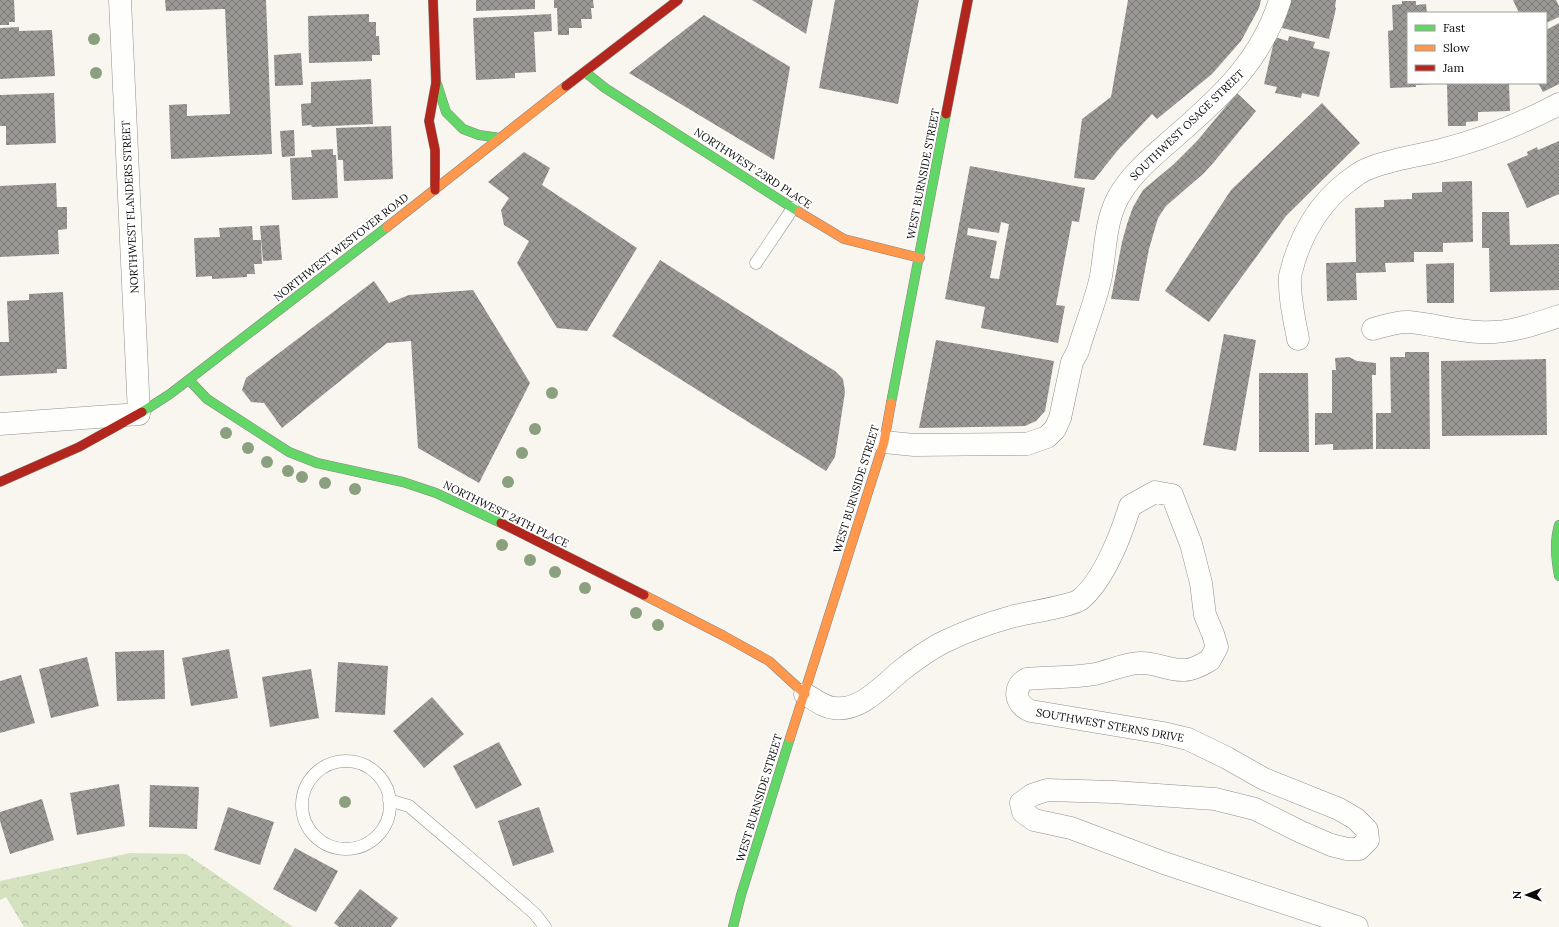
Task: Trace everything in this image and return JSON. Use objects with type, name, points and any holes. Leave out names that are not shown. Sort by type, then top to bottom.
[{"type":"main road","points":[[433,0],[436,83],[429,121],[435,150],[435,190]]},
{"type":"main road","name":"NORTHWEST WESTOVER ROAD","points":[[0,482],[79,447],[139,414],[189,380],[678,0]]},
{"type":"main road","name":"WEST BURNSIDE STREET","points":[[733,927],[741,895],[884,442],[968,0]]},
{"type":"main road","name":"NORTHWEST 23RD PLACE","points":[[585,72],[605,88],[844,239],[920,258]]},
{"type":"main road","points":[[436,83],[446,112],[463,129],[479,135],[500,138]]},
{"type":"main road","name":"NORTHWEST 24TH PLACE","points":[[189,380],[207,399],[288,452],[317,463],[421,486],[505,525],[769,661],[805,694]]},
{"type":"main road","points":[[1559,525],[1557,529],[1556,552],[1559,576]]},
{"type":"street","name":"NORTHWEST FLANDERS STREET","points":[[120,0],[139,414]]},
{"type":"street","name":"SOUTHWEST OSAGE STREET","points":[[884,442],[914,445],[1027,444],[1047,438],[1055,429],[1060,418],[1072,362],[1078,351],[1100,276],[1112,208],[1121,192],[1143,165],[1189,125],[1238,77],[1261,44],[1280,0]]},
{"type":"street","points":[[1298,339],[1291,304],[1290,274],[1298,248],[1308,228],[1319,209],[1336,191],[1363,171],[1398,158],[1440,150],[1476,139],[1541,114],[1559,104]]},
{"type":"street","points":[[1373,329],[1408,322],[1454,330],[1499,332],[1530,326],[1559,316]]},
{"type":"street","points":[[0,424],[139,414]]},
{"type":"street","name":"SOUTHWEST STERNS DRIVE","points":[[805,694],[826,707],[835,709],[850,707],[870,697],[904,669],[946,641],[984,626],[1013,617],[1047,610],[1080,600],[1094,585],[1106,563],[1123,529],[1130,506],[1155,492],[1172,495],[1191,544],[1201,583],[1205,615],[1217,647],[1210,660],[1185,670],[1171,669],[1155,663],[1138,663],[1111,671],[1093,674],[1027,679],[1018,687],[1018,700],[1026,709],[1031,711],[1163,733],[1188,739],[1227,758],[1264,779],[1339,809],[1356,819],[1367,830],[1368,840],[1359,849],[1347,849],[1331,845],[1255,809],[1215,799],[1121,792],[1047,790],[1032,794],[1021,803],[1023,812],[1034,820],[1071,828],[1179,868],[1357,927]]},
{"type":"lane","points":[[756,263],[793,208]]},
{"type":"lane","points":[[336,762],[353,762],[369,768],[382,780],[386,787],[389,800],[389,812],[382,828],[371,841],[355,848],[330,846],[322,842],[310,830],[303,814],[302,797],[309,781],[320,769],[336,762]]},
{"type":"lane","points":[[389,800],[409,806],[525,905],[545,927]]},
{"type":"green space","points":[[130,853],[186,854],[293,927],[24,927],[6,897],[0,900],[0,881]]},
{"type":"building","points":[[0,0],[14,0],[15,22],[9,22],[9,25],[0,25]]},
{"type":"building","points":[[165,0],[266,0],[272,154],[171,159],[169,105],[187,104],[187,116],[230,114],[225,9],[166,11]]},
{"type":"building","points":[[476,0],[535,0],[535,9],[476,11]]},
{"type":"building","points":[[554,0],[593,0],[594,8],[591,8],[592,19],[581,19],[582,28],[569,28],[569,35],[558,35],[557,8],[554,8]]},
{"type":"building","points":[[752,0],[813,0],[806,34]]},
{"type":"building","points":[[835,0],[919,0],[898,104],[819,88]]},
{"type":"building","points":[[1128,0],[1261,0],[1259,8],[1241,41],[1212,74],[1157,119],[1152,114],[1118,150],[1094,180],[1074,178],[1082,119],[1111,97]]},
{"type":"building","points":[[1288,0],[1336,0],[1336,8],[1329,39],[1282,28]]},
{"type":"building","points":[[1513,0],[1556,0],[1559,6],[1559,17],[1547,23],[1547,12],[1519,12]]},
{"type":"building","points":[[1402,1],[1416,1],[1416,5],[1426,4],[1427,12],[1407,12],[1407,84],[1432,84],[1416,85],[1416,87],[1390,88],[1388,31],[1393,30],[1392,5],[1402,4]]},
{"type":"building","points":[[369,14],[369,22],[376,22],[376,36],[379,36],[380,55],[372,55],[372,61],[309,63],[308,16]]},
{"type":"building","points":[[551,14],[552,31],[534,32],[536,72],[515,73],[515,78],[476,80],[473,18]]},
{"type":"building","points":[[704,15],[790,67],[774,160],[629,73]]},
{"type":"building","points":[[1559,23],[1559,84],[1543,92],[1539,84],[1547,84],[1547,29]]},
{"type":"building","points":[[19,27],[19,31],[52,30],[55,76],[0,79],[0,28]]},
{"type":"building","points":[[1289,36],[1315,42],[1313,48],[1330,52],[1319,97],[1302,93],[1301,98],[1275,93],[1277,87],[1264,84],[1275,37],[1288,41]]},
{"type":"building","points":[[301,53],[303,85],[275,86],[274,55]]},
{"type":"building","points":[[371,79],[373,124],[312,127],[311,125],[302,126],[301,104],[311,103],[311,82]]},
{"type":"building","points":[[1447,84],[1509,84],[1510,111],[1478,112],[1478,121],[1466,122],[1466,126],[1448,126]]},
{"type":"building","points":[[54,93],[56,143],[6,145],[6,126],[0,126],[0,95]]},
{"type":"building","points":[[1237,93],[1256,111],[1214,162],[1203,174],[1166,206],[1158,218],[1149,249],[1139,301],[1111,299],[1127,224],[1133,207],[1143,190],[1174,164],[1197,141]]},
{"type":"building","points":[[1322,103],[1360,143],[1286,216],[1209,322],[1165,291],[1231,190]]},
{"type":"building","points":[[391,126],[393,179],[344,181],[343,160],[338,160],[336,128]]},
{"type":"building","points":[[294,130],[295,156],[282,157],[280,131]]},
{"type":"building","points":[[1559,141],[1559,194],[1527,208],[1507,164],[1528,155],[1527,152],[1537,147],[1538,150]]},
{"type":"building","points":[[333,149],[333,155],[336,155],[338,198],[292,200],[290,158],[312,157],[311,150]]},
{"type":"building","points":[[524,152],[550,168],[542,185],[637,248],[587,331],[557,328],[517,263],[529,241],[504,225],[501,210],[509,198],[488,182]]},
{"type":"building","points":[[970,166],[1085,188],[1079,222],[1072,221],[1056,305],[1065,306],[1058,343],[981,328],[985,307],[945,299]],"holes":[[[1001,222],[1009,224],[999,279],[990,278],[997,241],[967,235],[968,228],[999,233]]]},
{"type":"building","points":[[1472,181],[1473,242],[1443,243],[1443,252],[1414,252],[1414,262],[1385,263],[1386,272],[1356,273],[1357,300],[1327,301],[1326,263],[1356,262],[1355,208],[1384,207],[1384,200],[1412,199],[1412,193],[1442,192],[1442,182]]},
{"type":"building","points":[[56,183],[57,207],[67,207],[67,229],[58,230],[59,254],[0,257],[0,186]]},
{"type":"building","points":[[1482,212],[1509,212],[1510,245],[1559,244],[1559,290],[1490,292],[1489,248],[1482,248]]},
{"type":"building","points":[[279,225],[282,260],[263,261],[260,226]]},
{"type":"building","points":[[252,226],[253,240],[261,240],[262,264],[254,264],[255,274],[247,274],[247,277],[212,279],[212,276],[196,277],[194,238],[220,237],[219,228]]},
{"type":"building","points":[[660,260],[835,371],[843,379],[845,392],[835,457],[826,471],[612,336]]},
{"type":"building","points":[[1454,263],[1454,303],[1427,303],[1426,264]]},
{"type":"building","points":[[374,281],[389,303],[409,295],[473,290],[530,383],[479,483],[418,448],[411,341],[387,343],[282,428],[264,403],[251,402],[242,390],[246,378]]},
{"type":"building","points":[[63,292],[67,369],[57,369],[57,373],[0,376],[0,342],[9,342],[7,301],[29,300],[29,294]]},
{"type":"building","points":[[1224,334],[1256,340],[1236,451],[1203,445]]},
{"type":"building","points":[[936,340],[1054,361],[1045,411],[1036,421],[1025,426],[919,428]]},
{"type":"building","points":[[1405,352],[1429,352],[1430,449],[1376,449],[1376,413],[1391,413],[1390,357],[1405,357]]},
{"type":"building","points":[[1349,357],[1357,361],[1376,363],[1376,375],[1372,375],[1373,449],[1333,450],[1333,444],[1315,445],[1315,413],[1332,413],[1332,370],[1336,370],[1335,358]]},
{"type":"building","points":[[1546,359],[1547,435],[1442,436],[1441,361]]},
{"type":"building","points":[[1259,373],[1308,373],[1309,452],[1259,452]]},
{"type":"building","points":[[229,649],[238,698],[191,706],[182,658]]},
{"type":"building","points":[[164,650],[165,699],[117,701],[115,652]]},
{"type":"building","points":[[87,657],[99,706],[51,718],[39,669]]},
{"type":"building","points":[[338,662],[388,666],[385,715],[335,712]]},
{"type":"building","points":[[311,669],[319,718],[270,727],[262,677]]},
{"type":"building","points":[[21,675],[35,723],[0,733],[0,681]]},
{"type":"building","points":[[432,697],[464,734],[424,768],[393,731]]},
{"type":"building","points":[[499,742],[522,785],[476,809],[453,766]]},
{"type":"building","points":[[119,784],[125,826],[77,835],[70,793]]},
{"type":"building","points":[[150,785],[199,787],[197,829],[149,827]]},
{"type":"building","points":[[42,799],[54,840],[10,854],[0,821],[0,812]]},
{"type":"building","points":[[228,807],[274,822],[260,865],[214,850]]},
{"type":"building","points":[[539,807],[554,852],[513,866],[498,821]]},
{"type":"building","points":[[295,848],[338,871],[316,912],[273,889]]},
{"type":"building","points":[[360,889],[398,918],[391,927],[339,927],[334,923]]},
{"type":"traffic: fast","points":[[585,72],[605,88],[799,212]]},
{"type":"traffic: fast","points":[[437,84],[446,112],[463,129],[479,135],[500,138]]},
{"type":"traffic: fast","points":[[891,403],[946,114]]},
{"type":"traffic: fast","points":[[142,412],[170,394],[387,227]]},
{"type":"traffic: fast","points":[[189,380],[207,399],[289,452],[317,463],[403,482],[436,493],[501,523]]},
{"type":"traffic: fast","points":[[1559,525],[1556,538],[1559,576]]},
{"type":"traffic: fast","points":[[733,927],[741,895],[790,738]]},
{"type":"traffic: slow","points":[[387,227],[566,86]]},
{"type":"traffic: slow","points":[[799,212],[844,239],[920,258]]},
{"type":"traffic: slow","points":[[790,738],[884,442],[891,403]]},
{"type":"traffic: slow","points":[[644,595],[769,661],[805,694]]},
{"type":"traffic: jam","points":[[433,0],[436,83],[429,121],[435,150],[435,190]]},
{"type":"traffic: jam","points":[[566,86],[678,0]]},
{"type":"traffic: jam","points":[[946,114],[968,0]]},
{"type":"traffic: jam","points":[[0,482],[79,447],[142,412]]},
{"type":"traffic: jam","points":[[501,523],[644,595]]}]
